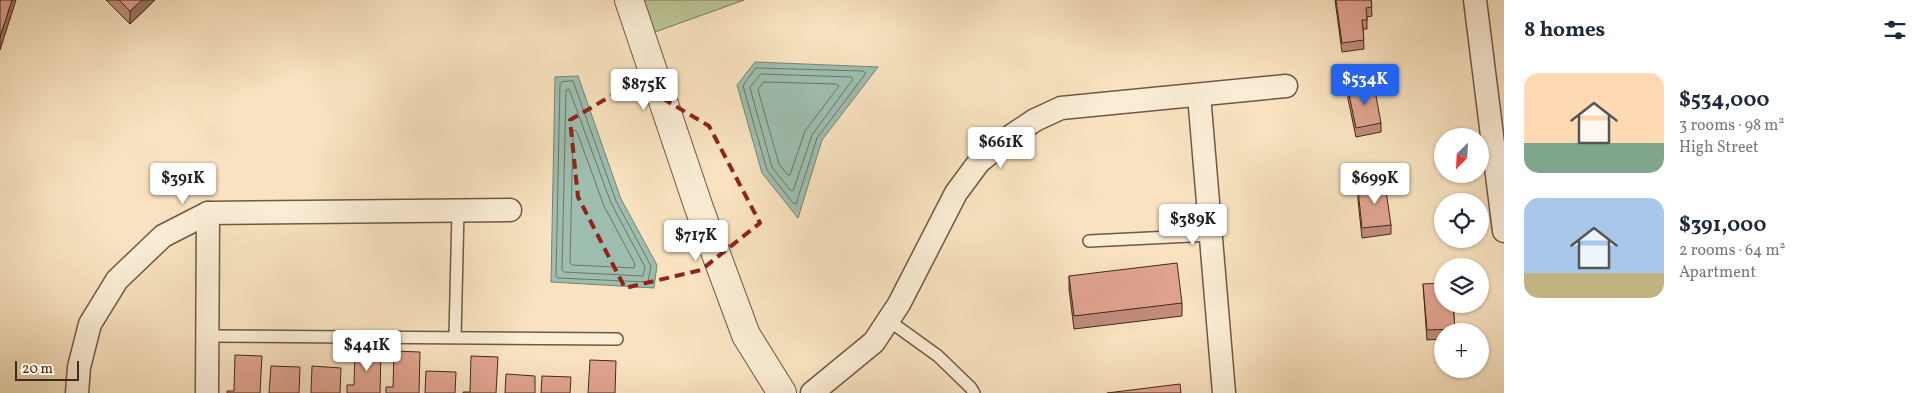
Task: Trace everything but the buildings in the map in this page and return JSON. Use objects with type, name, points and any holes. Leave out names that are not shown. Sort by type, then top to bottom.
[{"type":"street","points":[[629,0],[699,208],[746,335],[782,393]]},
{"type":"street","points":[[1475,0],[1504,231]]},
{"type":"street","points":[[812,393],[874,342],[899,304],[956,193],[979,162],[1008,138],[1035,120],[1061,108],[1286,86]]},
{"type":"street","points":[[1199,95],[1224,393]]},
{"type":"street","points":[[77,393],[79,367],[90,324],[117,280],[163,236],[208,213],[510,210]]},
{"type":"street","points":[[207,393],[208,213]]},
{"type":"lane","points":[[454,338],[458,210]]},
{"type":"lane","points":[[1089,241],[1211,236]]},
{"type":"lane","points":[[888,320],[938,356],[974,393]]},
{"type":"lane","points":[[207,336],[618,339]]},
{"type":"highlighted area","points":[[635,82],[709,126],[760,223],[701,270],[625,288],[578,197],[570,120]]},
{"type":"green space","points":[[644,0],[744,0],[655,32]]},
{"type":"water","points":[[755,62],[878,67],[822,140],[798,218],[762,173],[737,85]]},
{"type":"water","points":[[578,76],[621,199],[657,265],[654,288],[551,282],[555,77]]}]
